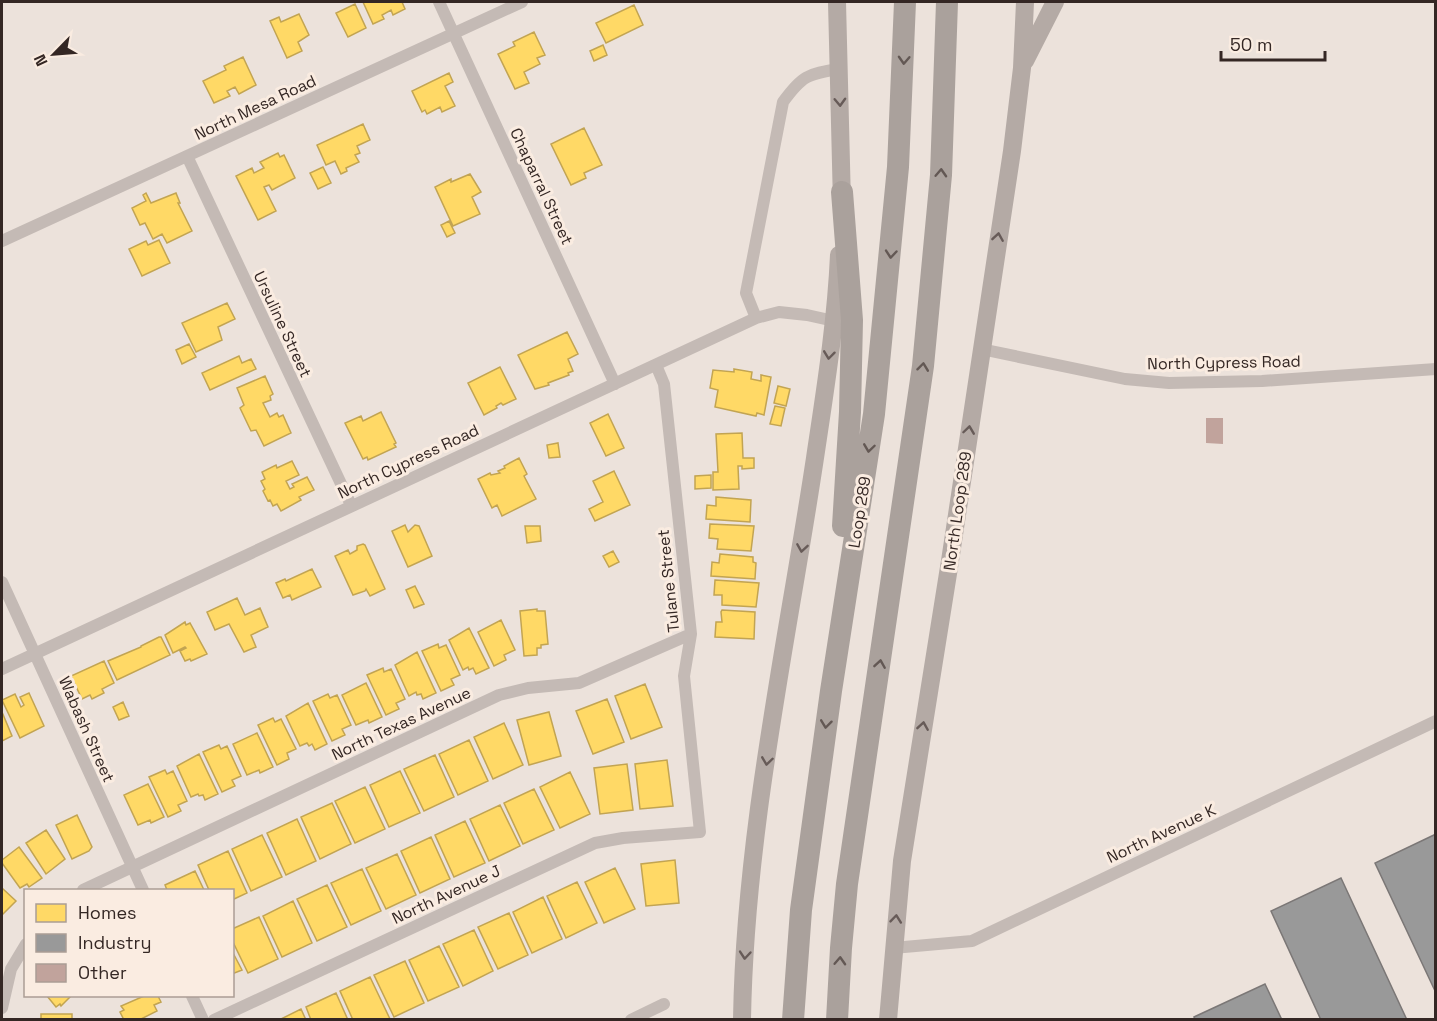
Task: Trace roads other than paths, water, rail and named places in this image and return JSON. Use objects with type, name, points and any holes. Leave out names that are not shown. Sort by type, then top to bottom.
[{"type":"highway","name":"Loop 289","points":[[793,1020],[801,910],[831,691],[874,414],[898,167],[905,2]]},
{"type":"highway","points":[[837,1020],[840,948],[850,861],[923,366],[941,176],[947,2]]},
{"type":"highway","points":[[831,691],[835,586],[845,515],[851,366],[852,320],[842,192]]},
{"type":"main road","name":"North Loop 289","points":[[888,1020],[902,861],[1012,151],[1022,68],[1025,2]]},
{"type":"main road","points":[[1022,68],[1055,2]]},
{"type":"main road","points":[[742,1020],[742,985],[751,876],[769,744],[820,428],[834,321],[842,192],[837,3]]},
{"type":"street","name":"Chaparral Street","points":[[439,2],[615,384]]},
{"type":"street","name":"North Mesa Road","points":[[2,241],[522,2]]},
{"type":"street","points":[[756,318],[746,293],[783,102],[797,82],[816,72],[839,69]]},
{"type":"street","name":"Ursuline Street","points":[[187,156],[351,506]]},
{"type":"street","name":"North Cypress Road","points":[[2,669],[756,318],[779,312],[834,321]]},
{"type":"street","name":"North Cypress Road","points":[[981,349],[1125,379],[1169,383],[1262,381],[1436,369]]},
{"type":"street","name":"Tulane Street","points":[[656,365],[664,384],[691,634],[684,676],[700,832]]},
{"type":"street","name":"Wabash Street","points":[[2,582],[142,889]]},
{"type":"street","name":"North Texas Avenue","points":[[87,889],[499,695],[528,688],[579,683],[691,634]]},
{"type":"street","name":"North Avenue K","points":[[893,948],[972,941],[1436,721]]},
{"type":"street","name":"North Avenue J","points":[[214,1020],[594,843],[623,838],[700,832]]},
{"type":"street","points":[[2,1008],[11,969],[24,947]]},
{"type":"street","points":[[192,997],[203,1020]]},
{"type":"street","points":[[631,1020],[664,1004]]}]
